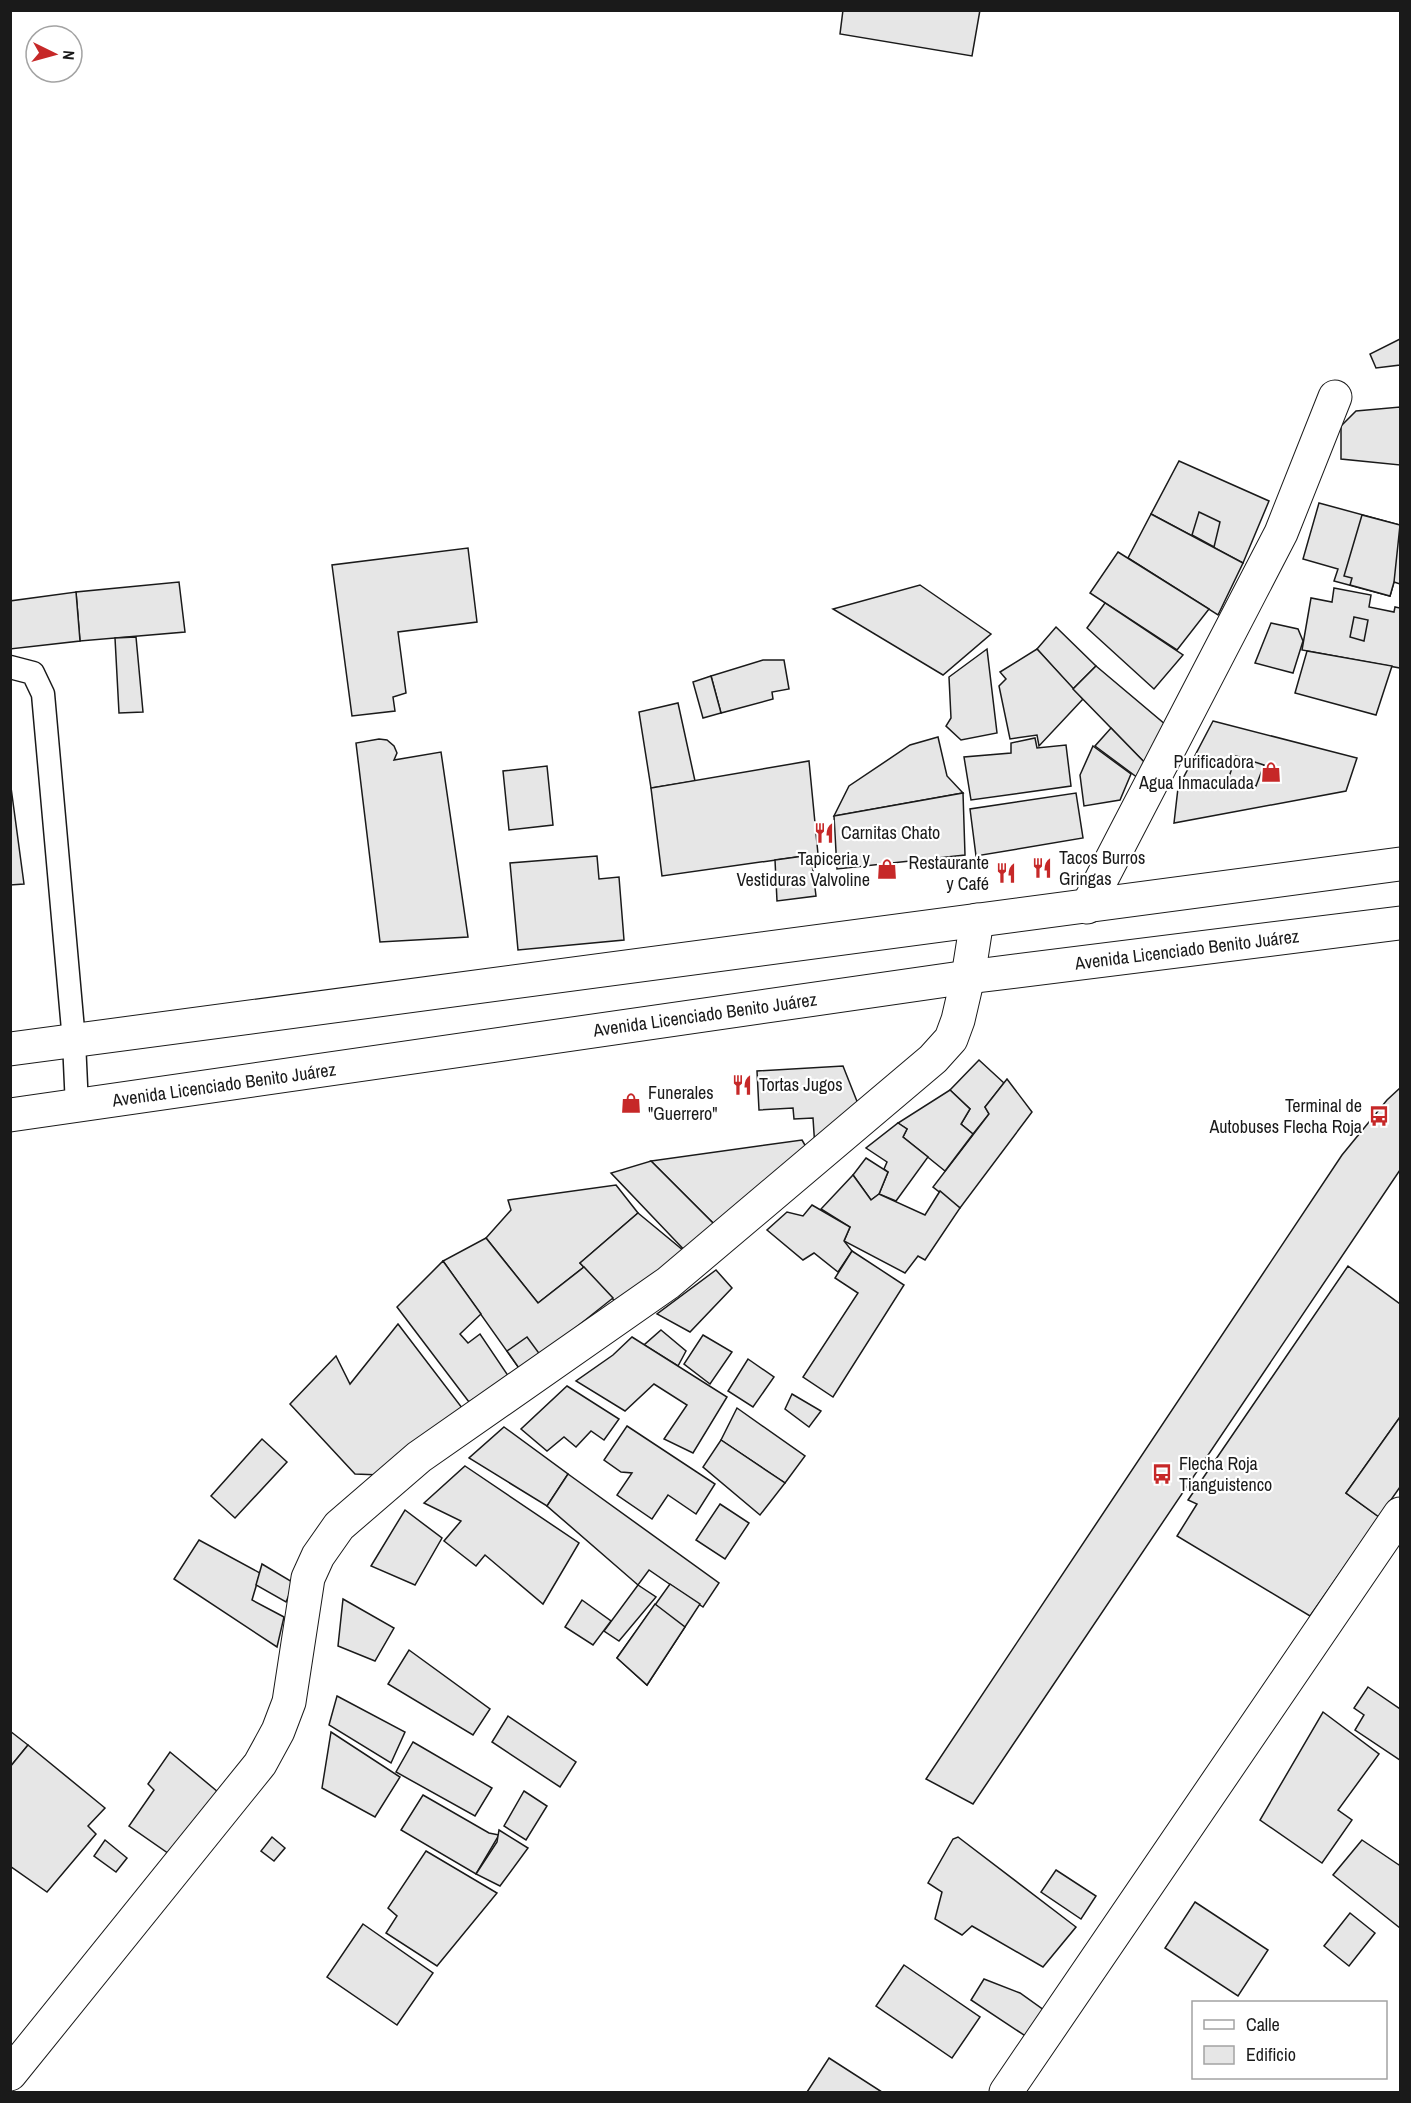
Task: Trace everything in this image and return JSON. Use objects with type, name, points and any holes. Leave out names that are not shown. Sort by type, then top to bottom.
[{"type":"main road","points":[[1087,907],[1281,533],[1335,398]]},
{"type":"main road","points":[[10,1049],[1401,864]]},
{"type":"main road","points":[[10,2074],[260,1764],[278,1731],[289,1702],[308,1578],[318,1556],[339,1526],[419,1457],[668,1283],[933,1059],[951,1039],[958,1020],[977,920]]},
{"type":"main road","name":"Avenida Licenciado Benito Juárez","points":[[10,1115],[968,977],[1401,923]]},
{"type":"main road","points":[[1006,2092],[1401,1514]]},
{"type":"lane","points":[[10,667],[33,673],[43,694],[74,1041],[77,1107]]},
{"type":"building","points":[[843,10],[980,10],[972,56],[840,34]]},
{"type":"building","points":[[1400,339],[1400,365],[1376,368],[1370,354]]},
{"type":"building","points":[[1400,407],[1400,465],[1341,459],[1341,426],[1356,411]]},
{"type":"building","points":[[1179,461],[1269,501],[1243,563],[1151,514]]},
{"type":"building","points":[[1319,503],[1400,525],[1400,584],[1394,582],[1390,596],[1334,581],[1338,569],[1303,559]]},
{"type":"building","points":[[1199,512],[1220,522],[1214,547],[1192,535]]},
{"type":"building","points":[[1151,514],[1243,563],[1218,615],[1128,558]]},
{"type":"building","points":[[1362,515],[1400,525],[1394,582],[1390,596],[1350,585],[1352,578],[1344,576]]},
{"type":"building","points":[[468,548],[477,622],[398,632],[406,693],[393,697],[395,711],[352,716],[332,565]]},
{"type":"building","points":[[1118,552],[1209,609],[1177,650],[1090,593]]},
{"type":"building","points":[[179,582],[185,632],[80,641],[76,592]]},
{"type":"building","points":[[920,585],[991,634],[943,675],[833,609]]},
{"type":"building","points":[[1334,588],[1371,595],[1369,607],[1394,612],[1395,607],[1400,608],[1400,668],[1302,650],[1311,598],[1332,602]]},
{"type":"building","points":[[76,592],[80,641],[10,649],[10,601]]},
{"type":"building","points":[[1105,603],[1183,655],[1154,689],[1087,628]]},
{"type":"building","points":[[1354,617],[1368,620],[1364,641],[1350,637]]},
{"type":"building","points":[[1271,623],[1298,629],[1303,641],[1293,673],[1255,663]]},
{"type":"building","points":[[1056,627],[1096,666],[1073,689],[1037,649]]},
{"type":"building","points":[[136,637],[143,712],[119,713],[115,638]]},
{"type":"building","points":[[987,649],[997,733],[961,740],[946,726],[951,718],[949,677]]},
{"type":"building","points":[[1037,649],[1083,699],[1039,746],[1037,735],[1010,739],[999,686],[1006,679],[1000,672]]},
{"type":"building","points":[[1307,651],[1392,666],[1376,715],[1295,693]]},
{"type":"building","points":[[763,660],[784,660],[789,689],[772,692],[773,699],[721,713],[711,676]]},
{"type":"building","points":[[1096,666],[1166,725],[1149,767],[1073,689]]},
{"type":"building","points":[[711,676],[721,713],[703,718],[693,682]]},
{"type":"building","points":[[678,703],[695,781],[651,788],[639,712]]},
{"type":"building","points":[[1213,721],[1357,758],[1346,791],[1174,823],[1178,788]]},
{"type":"building","points":[[1111,728],[1149,767],[1138,778],[1095,746]]},
{"type":"building","points":[[938,737],[947,776],[963,793],[834,816],[849,786],[910,745]]},
{"type":"building","points":[[1035,738],[1037,748],[1066,745],[1071,786],[971,800],[964,757],[1011,753],[1011,743]]},
{"type":"building","points":[[387,740],[394,746],[397,753],[394,760],[441,752],[468,937],[380,942],[356,743]]},
{"type":"building","points":[[1093,746],[1131,774],[1120,800],[1084,806],[1080,775]]},
{"type":"building","points":[[1236,756],[1264,765],[1256,786],[1229,777]]},
{"type":"building","points":[[809,761],[818,854],[662,876],[651,788]]},
{"type":"building","points":[[547,766],[553,825],[509,830],[503,771]]},
{"type":"building","points":[[10,780],[24,884],[10,885]]},
{"type":"building","points":[[963,793],[965,855],[837,869],[834,816]]},
{"type":"building","points":[[1076,793],[1083,838],[976,856],[970,809]]},
{"type":"building","points":[[811,855],[816,896],[777,901],[775,860]]},
{"type":"building","points":[[597,856],[599,879],[619,877],[624,940],[518,950],[510,863]]},
{"type":"building","points":[[979,1060],[1004,1083],[985,1107],[989,1114],[973,1134],[961,1124],[970,1109],[950,1090]]},
{"type":"building","points":[[843,1066],[862,1114],[815,1148],[813,1118],[794,1119],[793,1108],[759,1110],[757,1071]]},
{"type":"building","points":[[1007,1079],[1032,1112],[960,1208],[933,1187],[989,1114],[985,1107]]},
{"type":"building","name":"Flecha Roja Tianguistenco","points":[[1400,1088],[1400,1170],[973,1804],[926,1779],[1342,1155],[1387,1100]]},
{"type":"building","points":[[950,1090],[970,1109],[961,1124],[973,1134],[945,1171],[903,1137],[907,1129],[898,1123]]},
{"type":"building","points":[[898,1123],[907,1129],[903,1137],[928,1157],[896,1201],[879,1194],[888,1172],[884,1169],[887,1162],[866,1148]]},
{"type":"building","points":[[802,1140],[809,1152],[719,1229],[651,1161]]},
{"type":"building","points":[[866,1158],[888,1172],[879,1194],[871,1200],[853,1175]]},
{"type":"building","points":[[651,1161],[719,1229],[690,1256],[611,1173]]},
{"type":"building","points":[[853,1175],[871,1200],[879,1194],[925,1215],[940,1191],[960,1208],[925,1260],[918,1256],[905,1273],[844,1241],[850,1227],[821,1209]]},
{"type":"building","points":[[616,1185],[638,1213],[580,1263],[584,1267],[538,1303],[486,1238],[511,1210],[508,1200]]},
{"type":"building","points":[[812,1205],[850,1227],[844,1241],[852,1251],[838,1272],[814,1253],[803,1260],[767,1230],[787,1212],[803,1216]]},
{"type":"building","points":[[638,1213],[690,1256],[621,1308],[580,1263]]},
{"type":"building","points":[[486,1238],[538,1303],[584,1267],[613,1298],[521,1371],[443,1261]]},
{"type":"building","points":[[852,1251],[904,1285],[833,1397],[803,1377],[858,1293],[835,1278]]},
{"type":"building","points":[[443,1261],[481,1314],[460,1334],[468,1343],[480,1334],[509,1377],[469,1402],[397,1307]]},
{"type":"building","points":[[1348,1266],[1400,1304],[1400,1417],[1346,1493],[1379,1517],[1310,1616],[1177,1536],[1197,1504],[1188,1500]]},
{"type":"building","points":[[716,1270],[732,1288],[690,1332],[657,1314]]},
{"type":"building","points":[[398,1324],[469,1417],[381,1475],[355,1474],[290,1404],[336,1356],[350,1384]]},
{"type":"building","points":[[661,1330],[686,1351],[678,1366],[644,1345]]},
{"type":"building","points":[[703,1335],[732,1352],[710,1384],[684,1364]]},
{"type":"building","points":[[527,1337],[541,1356],[521,1371],[507,1351]]},
{"type":"building","points":[[632,1337],[727,1397],[693,1453],[664,1439],[687,1405],[654,1384],[625,1411],[576,1381],[613,1355]]},
{"type":"building","points":[[748,1359],[774,1377],[753,1407],[728,1391]]},
{"type":"building","points":[[567,1386],[619,1419],[604,1440],[591,1431],[576,1447],[564,1437],[547,1451],[521,1429]]},
{"type":"building","points":[[792,1394],[821,1411],[809,1427],[785,1409]]},
{"type":"building","points":[[737,1408],[805,1456],[785,1483],[721,1440]]},
{"type":"building","points":[[1400,1417],[1400,1487],[1379,1517],[1346,1493]]},
{"type":"building","points":[[627,1426],[715,1484],[696,1514],[668,1495],[652,1519],[617,1495],[632,1473],[621,1472],[604,1460]]},
{"type":"building","points":[[504,1427],[568,1474],[547,1506],[469,1458]]},
{"type":"building","points":[[262,1439],[287,1462],[235,1518],[211,1496]]},
{"type":"building","points":[[721,1440],[785,1483],[760,1515],[703,1467]]},
{"type":"building","points":[[465,1466],[579,1543],[543,1604],[485,1555],[476,1566],[444,1541],[461,1521],[424,1503]]},
{"type":"building","points":[[568,1474],[719,1583],[703,1607],[649,1570],[638,1585],[547,1506]]},
{"type":"building","points":[[720,1504],[749,1523],[725,1559],[696,1540]]},
{"type":"building","points":[[405,1510],[442,1538],[415,1585],[371,1566]]},
{"type":"building","points":[[199,1540],[260,1573],[252,1600],[284,1617],[277,1647],[174,1579]]},
{"type":"building","points":[[262,1564],[294,1583],[286,1602],[256,1585]]},
{"type":"building","points":[[670,1584],[700,1604],[647,1685],[617,1658]]},
{"type":"building","points":[[638,1585],[656,1597],[619,1641],[604,1631]]},
{"type":"building","points":[[343,1599],[394,1628],[375,1661],[338,1646]]},
{"type":"building","points":[[582,1600],[611,1621],[593,1645],[565,1627]]},
{"type":"building","points":[[655,1604],[685,1627],[647,1685],[617,1658]]},
{"type":"building","points":[[409,1650],[490,1709],[473,1735],[388,1684]]},
{"type":"building","points":[[1368,1687],[1400,1709],[1400,1760],[1355,1730],[1364,1715],[1354,1708]]},
{"type":"building","points":[[337,1696],[405,1732],[391,1763],[329,1725]]},
{"type":"building","points":[[1323,1712],[1379,1754],[1338,1810],[1352,1820],[1322,1863],[1260,1820]]},
{"type":"building","points":[[508,1716],[576,1762],[560,1787],[492,1742]]},
{"type":"building","points":[[10,1731],[28,1745],[10,1767]]},
{"type":"building","points":[[331,1732],[400,1777],[375,1817],[322,1788]]},
{"type":"building","points":[[413,1742],[492,1788],[475,1816],[396,1772]]},
{"type":"building","points":[[28,1745],[105,1808],[88,1826],[96,1834],[47,1892],[10,1866],[10,1767]]},
{"type":"building","points":[[170,1752],[224,1797],[175,1858],[129,1826],[154,1790],[148,1784]]},
{"type":"building","points":[[524,1791],[547,1806],[526,1840],[504,1826]]},
{"type":"building","points":[[423,1795],[489,1833],[499,1835],[476,1874],[401,1830]]},
{"type":"building","points":[[499,1830],[528,1848],[500,1886],[476,1874],[497,1842]]},
{"type":"building","points":[[272,1837],[285,1848],[274,1861],[261,1851]]},
{"type":"building","points":[[958,1837],[1076,1927],[1043,1967],[972,1926],[962,1935],[935,1919],[942,1892],[928,1883],[953,1839]]},
{"type":"building","points":[[105,1840],[127,1858],[116,1872],[94,1856]]},
{"type":"building","points":[[1362,1840],[1399,1865],[1400,1863],[1400,1928],[1333,1875]]},
{"type":"building","points":[[426,1851],[497,1893],[437,1966],[386,1933],[397,1916],[388,1908]]},
{"type":"building","points":[[1056,1870],[1096,1896],[1081,1919],[1041,1892]]},
{"type":"building","points":[[1195,1902],[1268,1950],[1238,1996],[1165,1948]]},
{"type":"building","points":[[1350,1913],[1375,1933],[1349,1966],[1324,1946]]},
{"type":"building","points":[[363,1924],[433,1973],[397,2025],[327,1977]]},
{"type":"building","points":[[904,1965],[980,2017],[952,2058],[876,2006]]},
{"type":"building","points":[[984,1979],[1020,1993],[1048,2013],[1030,2039],[971,2000]]},
{"type":"building","points":[[829,2058],[882,2092],[807,2092]]},
{"type":"place","name":"Purificadora Agua Inmaculada","points":[[1271,772]]},
{"type":"place","name":"Carnitas Chato","points":[[824,833]]},
{"type":"place","name":"Tacos Burros Gringas","points":[[1042,868]]},
{"type":"place","name":"Tapiceria y Vestiduras Valvoline","points":[[887,869]]},
{"type":"place","name":"Restaurante y Café","points":[[1006,873]]},
{"type":"place","name":"Tortas Jugos","points":[[742,1085]]},
{"type":"place","name":"Funerales \"Guerrero\"","points":[[631,1103]]},
{"type":"place","name":"Terminal de Autobuses Flecha Roja","points":[[1379,1116]]},
{"type":"place","name":"Flecha Roja Tianguistenco","points":[[1162,1474]]}]
